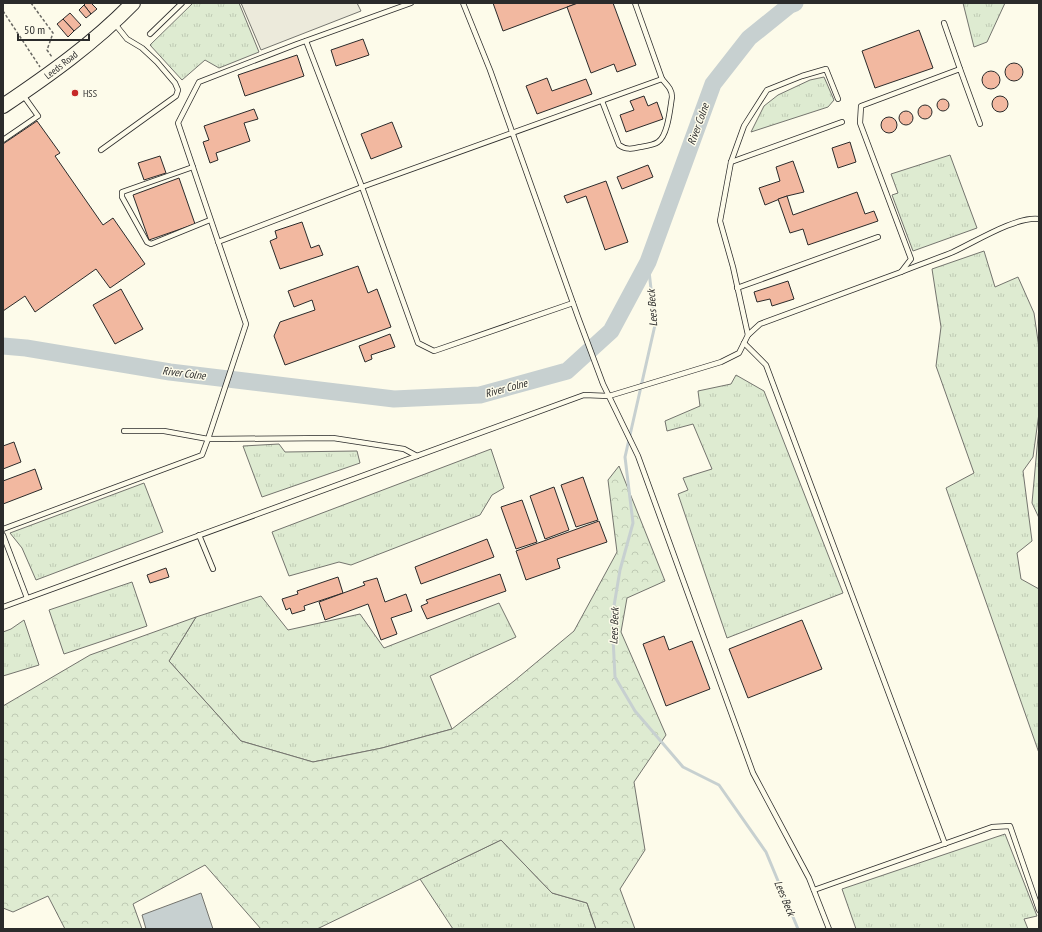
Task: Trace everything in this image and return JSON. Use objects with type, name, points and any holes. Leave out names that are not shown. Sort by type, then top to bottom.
[{"type":"main road","name":"Leeds Road","points":[[3,106],[47,76],[114,23],[133,3]]},
{"type":"lane","points":[[150,34],[182,3]]},
{"type":"lane","points":[[3,529],[202,455],[246,324],[178,123],[199,82],[411,3]]},
{"type":"lane","points":[[463,3],[490,70],[603,384],[638,456],[753,773],[810,878],[829,929]]},
{"type":"lane","points":[[602,101],[619,145],[629,149],[655,144],[662,138],[666,128],[672,92],[662,79],[635,3]]},
{"type":"lane","points":[[101,150],[176,96],[178,90],[175,83],[157,62],[142,48],[127,39],[114,23]]},
{"type":"lane","points":[[944,23],[980,124]]},
{"type":"lane","points":[[306,41],[362,187],[418,343],[434,351],[573,303]]},
{"type":"lane","points":[[748,335],[720,221],[730,162],[744,126],[767,90],[802,76],[826,69],[838,99]]},
{"type":"lane","points":[[901,272],[911,259],[860,123],[861,106],[960,69]]},
{"type":"lane","points":[[218,242],[362,187],[662,79]]},
{"type":"lane","points":[[3,140],[38,116],[22,93]]},
{"type":"lane","points":[[730,162],[842,122]]},
{"type":"lane","points":[[193,167],[122,192],[122,197],[147,242],[151,244],[210,220]]},
{"type":"lane","points":[[3,607],[584,395],[609,396],[722,362],[740,353],[748,335],[760,324],[953,252],[1021,220],[1034,218],[1039,219]]},
{"type":"lane","points":[[737,288],[878,237]]},
{"type":"lane","points":[[744,343],[766,365],[945,844]]},
{"type":"lane","points":[[124,431],[164,431],[208,439],[333,438],[404,449],[417,456]]},
{"type":"lane","points":[[3,535],[28,598]]},
{"type":"lane","points":[[199,535],[212,569]]},
{"type":"lane","points":[[814,890],[992,827],[1010,826],[1039,910]]},
{"type":"path","points":[[31,3],[53,33],[47,50],[58,67]]},
{"type":"path","points":[[3,11],[47,76]]},
{"type":"green space","points":[[193,3],[239,3],[259,52],[219,68],[205,60],[182,80],[150,45]]},
{"type":"green space","points":[[963,3],[1005,3],[987,42],[974,47]]},
{"type":"green space","points":[[824,77],[834,100],[828,107],[751,132],[764,106],[778,95],[810,80]]},
{"type":"green space","points":[[950,155],[977,228],[913,251],[892,195],[898,193],[891,174]]},
{"type":"green space","points":[[984,251],[995,287],[1018,277],[1034,313],[1039,348],[1039,413],[1033,457],[1023,471],[1032,541],[1017,553],[1021,579],[1039,589],[1039,753],[946,488],[974,473],[936,366],[941,327],[932,269]]},
{"type":"green space","points":[[736,375],[764,391],[843,593],[727,638],[678,494],[688,490],[683,478],[712,469],[693,424],[667,431],[665,421],[700,406],[698,391],[731,384]]},
{"type":"green space","points":[[1039,426],[1039,518],[1032,503]]},
{"type":"green space","points":[[279,444],[285,452],[357,451],[360,463],[262,497],[243,446]]},
{"type":"green space","points":[[491,449],[504,488],[492,495],[480,515],[351,565],[339,562],[289,576],[272,532]]},
{"type":"green space","points":[[619,466],[665,581],[627,598],[621,632],[666,735],[634,782],[645,850],[620,889],[635,929],[596,929],[587,903],[552,893],[501,840],[317,929],[261,929],[205,865],[133,904],[142,929],[65,929],[48,896],[13,912],[3,908],[3,706],[90,655],[196,617],[169,661],[241,741],[313,762],[382,748],[452,729],[514,681],[574,631],[617,552],[608,480]]},
{"type":"green space","points":[[144,483],[163,532],[36,580],[22,548],[10,533]]},
{"type":"green space","points":[[132,582],[147,626],[64,654],[49,610]]},
{"type":"green space","points":[[261,596],[288,630],[360,614],[384,648],[499,603],[516,637],[430,676],[452,729],[382,748],[313,762],[241,741],[169,661],[196,617]]},
{"type":"green space","points":[[24,620],[39,665],[3,676],[3,632],[11,629]]},
{"type":"green space","points":[[1005,834],[1037,916],[1024,919],[1028,929],[856,929],[842,889]]},
{"type":"green space","points":[[501,840],[552,893],[587,903],[596,929],[453,929],[420,879]]},
{"type":"shaded area","points":[[241,3],[357,3],[361,11],[261,50]]},
{"type":"shaded area","points":[[201,893],[213,929],[146,929],[142,915]]},
{"type":"building","points":[[86,3],[91,3],[97,9],[91,14],[84,5]]},
{"type":"building","points":[[493,3],[578,3],[503,31]]},
{"type":"building","points":[[578,3],[613,3],[636,65],[617,72],[614,64],[591,73],[567,7]]},
{"type":"building","points":[[84,5],[91,14],[86,18],[79,10]]},
{"type":"building","points":[[70,13],[81,25],[74,31],[63,19]]},
{"type":"building","points":[[63,19],[74,31],[68,37],[57,24]]},
{"type":"building","points":[[919,30],[933,68],[875,88],[862,51]]},
{"type":"building","points":[[363,39],[369,55],[336,66],[331,50]]},
{"type":"building","points":[[297,55],[304,76],[245,96],[238,75]]},
{"type":"building","points":[[1014,63],[1020,66],[1023,72],[1020,78],[1014,81],[1008,78],[1005,72],[1008,66]]},
{"type":"building","points":[[987,71],[995,71],[1000,76],[998,87],[995,89],[987,89],[982,84],[982,76]]},
{"type":"building","points":[[547,78],[552,91],[586,79],[592,94],[537,114],[526,86]]},
{"type":"building","points":[[644,96],[648,106],[657,102],[663,119],[626,132],[620,115],[634,110],[630,101]]},
{"type":"building","points":[[997,96],[1003,96],[1008,101],[1006,110],[1003,112],[997,112],[992,107],[992,101]]},
{"type":"building","points":[[945,99],[948,100],[948,110],[941,111],[938,110],[937,103],[938,100]]},
{"type":"building","points":[[922,105],[928,105],[932,109],[932,115],[928,119],[922,119],[918,115],[918,109]]},
{"type":"building","points":[[254,109],[258,119],[244,123],[250,141],[216,153],[218,160],[210,163],[203,142],[209,140],[204,126]]},
{"type":"building","points":[[906,111],[911,113],[913,118],[911,123],[906,125],[901,123],[899,118],[901,113]]},
{"type":"building","points":[[889,117],[896,122],[897,125],[892,132],[889,133],[882,128],[881,125],[886,118]]},
{"type":"building","points":[[37,121],[60,153],[55,156],[103,225],[113,218],[145,264],[110,288],[96,269],[35,312],[25,296],[3,311],[3,144]]},
{"type":"building","points":[[392,122],[402,147],[371,159],[361,134]]},
{"type":"building","points":[[850,142],[856,162],[838,168],[832,148]]},
{"type":"building","points":[[160,156],[166,173],[144,180],[138,163]]},
{"type":"building","points":[[793,161],[804,192],[787,196],[765,205],[759,188],[780,181],[776,167]]},
{"type":"building","points":[[648,165],[653,177],[622,189],[617,177]]},
{"type":"building","points":[[179,178],[195,224],[149,240],[133,195]]},
{"type":"building","points":[[606,181],[628,242],[605,250],[586,196],[567,203],[564,196]]},
{"type":"building","points":[[857,192],[865,214],[874,211],[878,221],[808,245],[803,229],[790,233],[778,199],[787,196],[793,215]]},
{"type":"building","points":[[302,222],[311,248],[319,245],[323,255],[280,269],[270,241],[277,238],[275,231]]},
{"type":"building","points":[[358,266],[368,293],[377,289],[391,327],[285,365],[274,336],[280,322],[315,310],[312,300],[294,307],[288,291]]},
{"type":"building","points":[[788,281],[794,299],[772,306],[770,299],[757,302],[754,292]]},
{"type":"building","points":[[121,289],[143,329],[115,344],[93,305]]},
{"type":"building","points":[[390,334],[395,347],[371,355],[372,359],[365,362],[359,346]]},
{"type":"building","points":[[14,442],[21,462],[3,469],[3,446]]},
{"type":"building","points":[[35,469],[42,489],[3,504],[3,481]]},
{"type":"building","points":[[583,477],[598,520],[576,527],[561,485]]},
{"type":"building","points":[[554,487],[569,530],[545,539],[530,496]]},
{"type":"building","points":[[522,500],[537,542],[516,549],[501,507]]},
{"type":"building","points":[[599,521],[607,542],[557,559],[560,568],[526,580],[516,551]]},
{"type":"building","points":[[487,539],[494,557],[421,584],[415,567]]},
{"type":"building","points":[[166,568],[169,577],[150,583],[147,575]]},
{"type":"building","points":[[500,574],[506,591],[427,619],[421,606],[428,603],[426,600]]},
{"type":"building","points":[[338,577],[343,593],[304,606],[305,610],[292,614],[290,608],[286,610],[282,599],[298,594],[297,591]]},
{"type":"building","points":[[377,578],[385,602],[406,594],[412,611],[391,618],[397,634],[381,640],[368,604],[325,620],[319,602],[365,585],[363,582]]},
{"type":"building","points":[[802,620],[822,669],[748,698],[729,649]]},
{"type":"building","points":[[664,636],[669,650],[692,641],[710,689],[666,706],[643,644]]},
{"type":"waterway","name":"River Colne","points":[[3,346],[26,348],[170,372],[394,399],[480,395],[567,371],[611,331],[648,262],[713,84],[749,38],[790,5],[795,3]]},
{"type":"waterway","name":"Lees Beck","points":[[648,262],[655,325],[625,457],[633,523],[620,570],[612,618],[615,677],[635,711],[683,767],[719,785],[766,852],[798,929]]},
{"type":"place","name":"HSS","points":[[75,93]]}]
